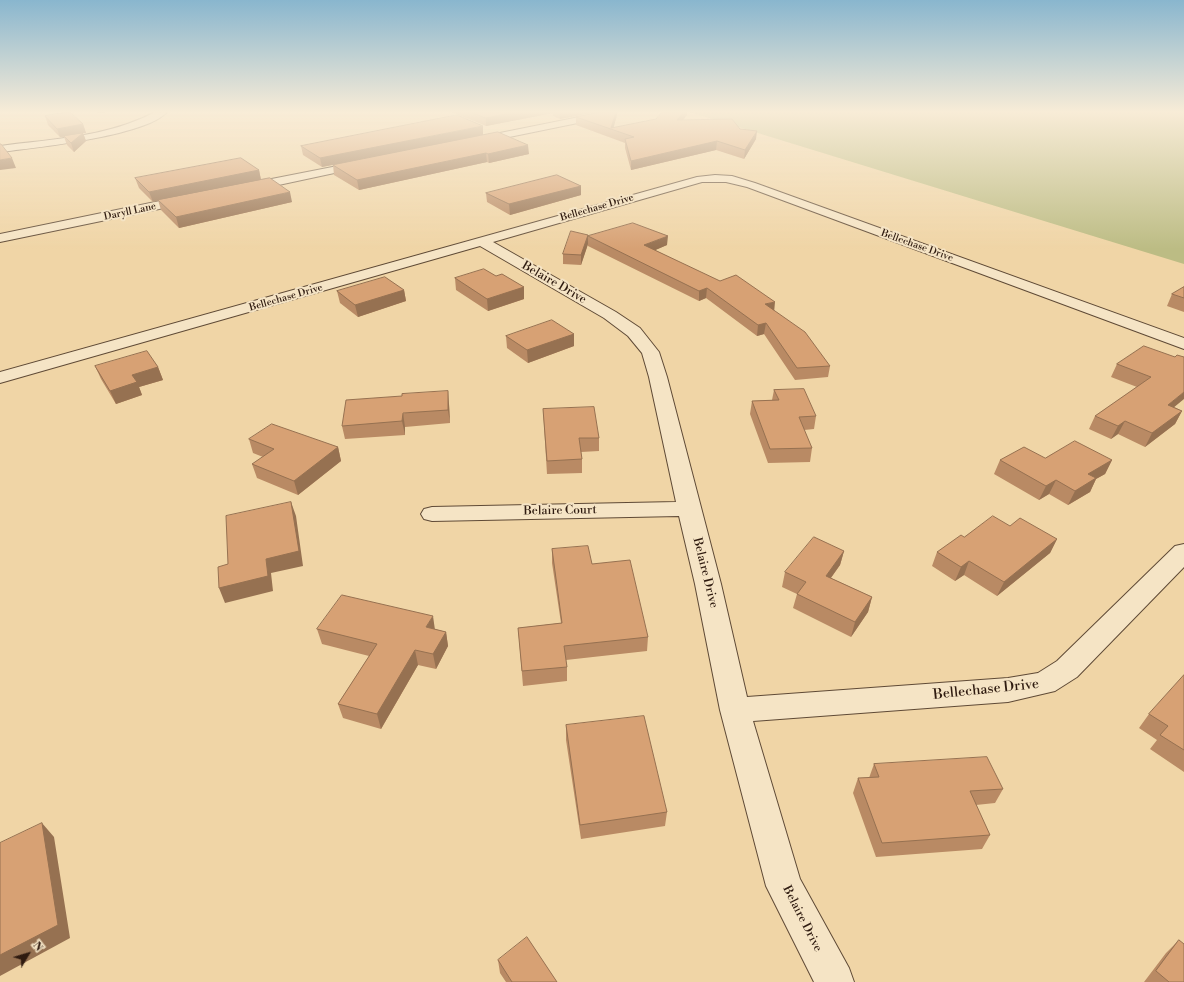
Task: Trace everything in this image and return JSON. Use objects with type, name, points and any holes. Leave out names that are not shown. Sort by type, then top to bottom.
[{"type":"street","points":[[234,190],[372,162]]},
{"type":"street","name":"Bellechase Drive","points":[[0,378],[195,325],[481,241],[701,179],[725,178],[755,187],[1184,344]]},
{"type":"street","name":"Daryll Lane","points":[[0,238],[203,196]]},
{"type":"street","name":"Belaire Drive","points":[[481,241],[610,315],[634,332],[650,352],[658,377],[708,584],[735,710],[784,886],[835,982]]},
{"type":"street","name":"Belaire Court","points":[[432,514],[689,509]]},
{"type":"street","name":"Bellechase Drive","points":[[735,710],[1008,690],[1045,683],[1067,669],[1184,552]]},
{"type":"green space","points":[[839,158],[1184,158],[1184,264]]},
{"type":"building","points":[[0,158],[12,158],[0,160]]},
{"type":"building","points":[[241,158],[259,170],[149,192],[135,178]]},
{"type":"building","points":[[369,158],[463,158],[357,180],[333,165]]},
{"type":"building","points":[[630,158],[645,158],[631,161]]},
{"type":"building","points":[[557,175],[581,186],[509,204],[486,193]]},
{"type":"building","points":[[270,178],[290,192],[176,217],[158,200]]},
{"type":"building","points":[[633,223],[668,236],[644,245],[720,281],[736,275],[775,302],[765,304],[805,332],[830,366],[797,368],[766,323],[758,325],[707,288],[699,291],[588,236]]},
{"type":"building","points":[[571,231],[588,235],[581,255],[563,254]]},
{"type":"building","points":[[484,269],[496,276],[502,274],[524,287],[487,299],[455,278]]},
{"type":"building","points":[[385,277],[404,290],[355,305],[337,291]]},
{"type":"building","points":[[1184,287],[1184,298],[1172,294]]},
{"type":"building","points":[[552,320],[574,334],[527,350],[506,336]]},
{"type":"building","points":[[1144,346],[1175,357],[1177,355],[1184,357],[1184,392],[1168,405],[1182,411],[1152,433],[1125,421],[1118,426],[1095,416],[1151,377],[1117,364]]},
{"type":"building","points":[[147,351],[158,367],[132,375],[137,382],[110,391],[95,366]]},
{"type":"building","points":[[804,389],[816,416],[799,417],[812,448],[770,449],[752,401],[779,400],[774,390]]},
{"type":"building","points":[[448,391],[448,410],[403,413],[402,421],[342,426],[346,400]]},
{"type":"building","points":[[594,407],[599,438],[579,438],[582,459],[547,461],[543,409]]},
{"type":"building","points":[[272,424],[338,447],[294,481],[252,464],[274,449],[249,439]]},
{"type":"building","points":[[1075,441],[1112,460],[1088,474],[1096,478],[1075,491],[1056,480],[1046,486],[1000,460],[1024,447],[1045,458]]},
{"type":"building","points":[[291,502],[299,551],[266,559],[268,576],[219,588],[218,567],[228,564],[226,516]]},
{"type":"building","points":[[993,516],[1010,526],[1020,518],[1057,539],[1004,582],[969,561],[961,567],[937,552],[961,535],[964,537]]},
{"type":"building","points":[[814,537],[844,551],[826,576],[872,597],[855,622],[797,594],[806,582],[785,572]]},
{"type":"building","points":[[588,546],[592,564],[630,560],[648,637],[564,646],[567,667],[522,671],[518,628],[562,623],[552,549]]},
{"type":"building","points":[[342,595],[433,616],[426,627],[446,632],[433,654],[415,650],[377,714],[338,704],[377,644],[317,629]]},
{"type":"building","points":[[1184,675],[1184,750],[1160,735],[1168,726],[1149,714]]},
{"type":"building","points":[[644,716],[667,812],[580,825],[566,725]]},
{"type":"building","points":[[987,757],[1003,789],[970,791],[990,835],[882,843],[858,778],[879,777],[874,764]]},
{"type":"building","points":[[42,823],[58,925],[0,955],[0,843]]},
{"type":"building","points":[[527,937],[557,982],[512,982],[498,960]]},
{"type":"building","points":[[1179,940],[1184,944],[1184,982],[1169,982],[1156,971]]}]
